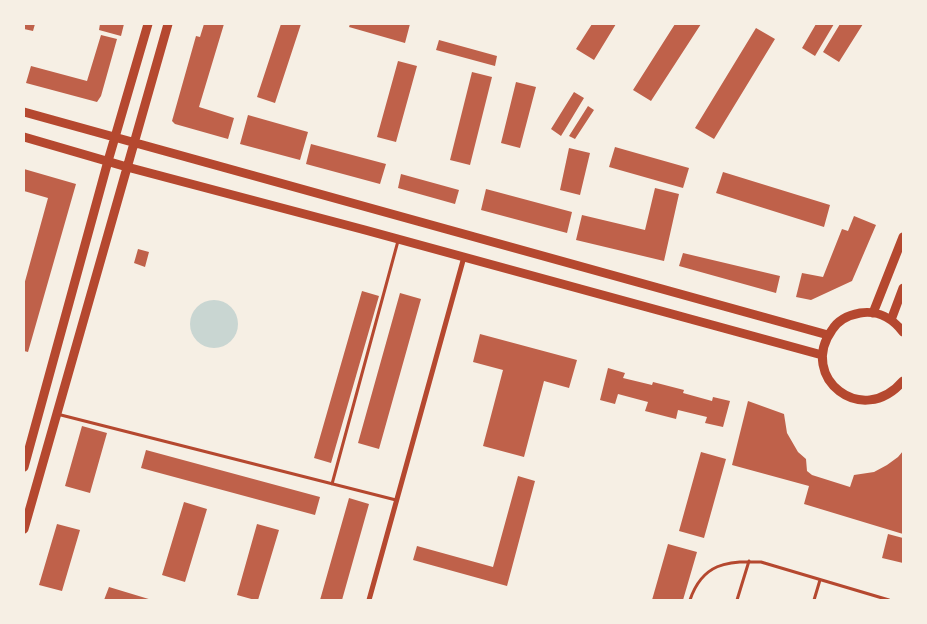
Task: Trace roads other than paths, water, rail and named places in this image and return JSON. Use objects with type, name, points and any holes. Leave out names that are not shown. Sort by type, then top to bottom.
[{"type":"main road","points":[[24,467],[108,161],[148,24]]},
{"type":"main road","points":[[24,528],[168,24]]},
{"type":"main road","points":[[24,112],[828,335]]},
{"type":"main road","points":[[24,137],[127,167],[822,355]]},
{"type":"main road","points":[[873,313],[903,238]]},
{"type":"main road","points":[[891,320],[903,288]]},
{"type":"main road","points":[[903,332],[891,320],[873,313],[862,312],[842,319],[834,326],[828,335],[822,355],[823,366],[830,381],[842,393],[851,398],[866,401],[880,399],[893,392],[903,381]]},
{"type":"street","points":[[369,600],[464,257]]},
{"type":"lane","points":[[332,484],[398,239]]},
{"type":"lane","points":[[56,414],[396,500]]},
{"type":"lane","points":[[737,600],[749,561]]},
{"type":"lane","points":[[690,600],[694,588],[705,574],[720,564],[749,561],[761,562],[889,600]]},
{"type":"lane","points":[[814,600],[820,580]]}]
